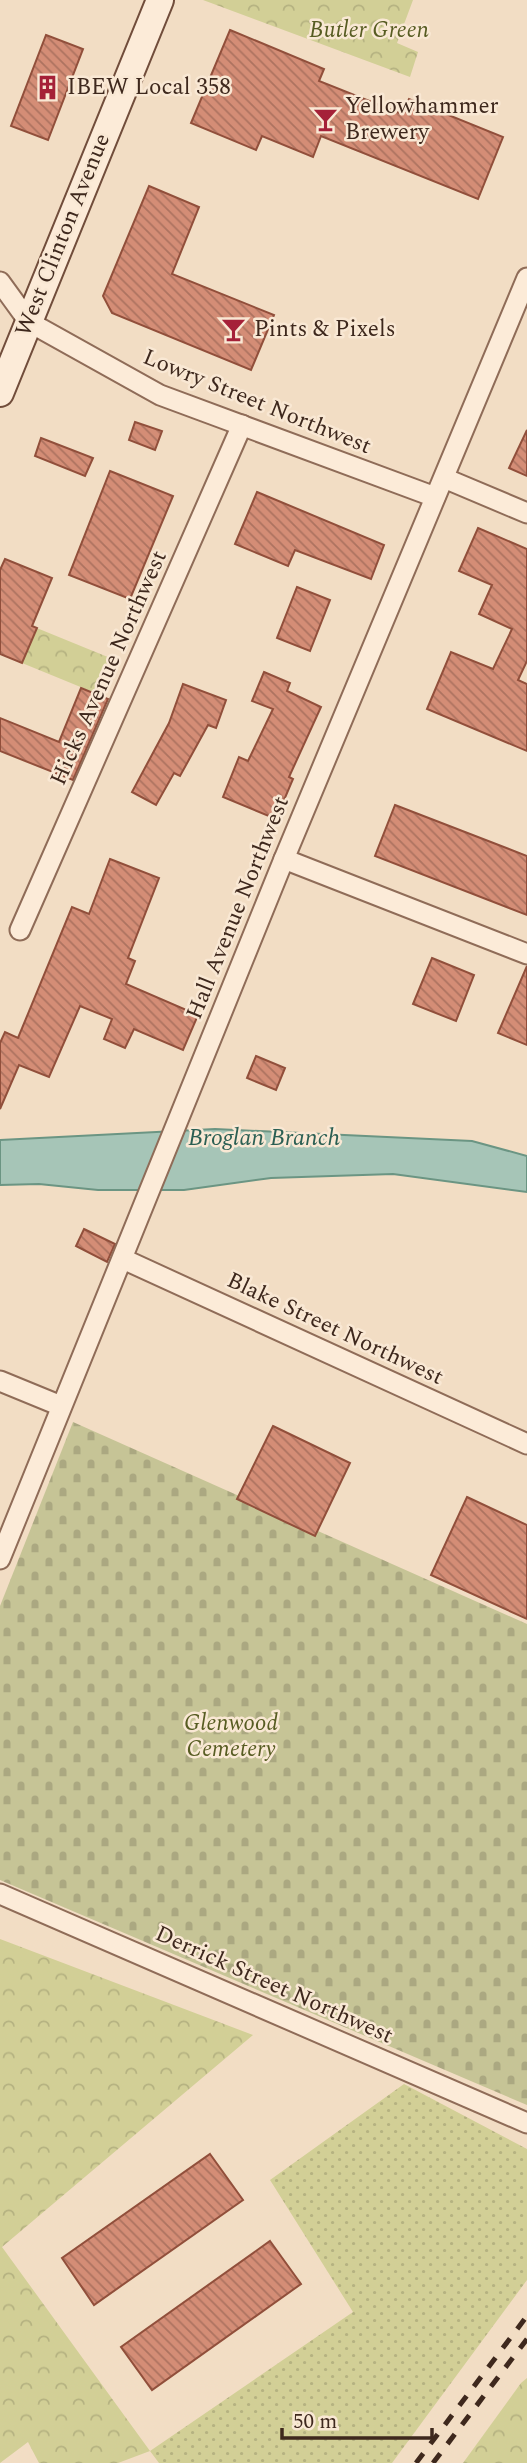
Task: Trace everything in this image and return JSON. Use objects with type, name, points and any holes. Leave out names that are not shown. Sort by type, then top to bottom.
[{"type":"street","name":"West Clinton Avenue","points":[[0,393],[160,0]]},
{"type":"street","name":"Hall Avenue Northwest","points":[[0,1559],[284,859],[527,278]]},
{"type":"street","points":[[0,282],[29,323]]},
{"type":"street","name":"Lowry Street Northwest","points":[[29,323],[160,395],[435,497]]},
{"type":"street","name":"Hicks Avenue Northwest","points":[[20,930],[242,425]]},
{"type":"street","points":[[444,478],[527,513]]},
{"type":"street","points":[[284,859],[527,954]]},
{"type":"street","name":"Blake Street Northwest","points":[[123,1259],[527,1444]]},
{"type":"street","points":[[0,1381],[61,1406]]},
{"type":"street","name":"Derrick Street Northwest","points":[[0,1894],[527,2123]]},
{"type":"green space","name":"Butler Green","points":[[203,0],[413,0],[397,43],[418,52],[410,77]]},
{"type":"green space","points":[[0,613],[120,662],[105,697],[0,654]]},
{"type":"green space","name":"Glenwood Cemetery","points":[[73,1422],[527,1624],[527,2105],[0,1880],[0,1606]]},
{"type":"green space","points":[[0,1939],[253,2035],[2,2247],[150,2451],[118,2463],[39,2463],[28,2442],[0,2463]]},
{"type":"green space","points":[[404,2084],[527,2149],[527,2280],[392,2463],[159,2463],[150,2451],[353,2312],[270,2180]]},
{"type":"green space","points":[[527,2378],[527,2463],[463,2463],[521,2383]]},
{"type":"water","name":"Broglan Branch","points":[[215,1129],[472,1141],[527,1156],[527,1192],[393,1174],[271,1178],[184,1190],[98,1190],[39,1184],[0,1185],[0,1140]]},
{"type":"building","name":"Yellowhammer Brewery","points":[[230,30],[324,69],[319,81],[402,114],[409,99],[503,137],[478,199],[321,136],[313,157],[262,136],[256,150],[191,123]]},
{"type":"building","name":"IBEW Local 358","points":[[46,35],[83,49],[48,140],[11,126]]},
{"type":"building","points":[[149,186],[199,207],[172,274],[274,315],[251,370],[112,313],[103,296]]},
{"type":"building","points":[[135,422],[162,431],[155,450],[129,440]]},
{"type":"building","points":[[527,430],[527,476],[509,468]]},
{"type":"building","points":[[41,438],[93,458],[85,476],[35,456]]},
{"type":"building","points":[[110,471],[173,496],[130,599],[69,575]]},
{"type":"building","points":[[257,492],[384,545],[371,579],[295,550],[288,566],[235,544]]},
{"type":"building","points":[[478,528],[527,549],[527,661],[518,680],[527,684],[527,751],[427,709],[451,652],[493,669],[512,629],[479,614],[492,585],[459,571]]},
{"type":"building","points":[[5,559],[52,578],[32,626],[37,628],[22,663],[0,654],[0,570]]},
{"type":"building","points":[[297,587],[330,600],[310,651],[277,638]]},
{"type":"building","points":[[264,672],[290,683],[287,691],[321,707],[289,777],[293,779],[276,819],[223,797],[239,757],[248,761],[273,709],[252,701]]},
{"type":"building","points":[[183,684],[226,700],[216,728],[208,725],[180,776],[174,773],[156,805],[132,792],[169,723]]},
{"type":"building","points":[[81,688],[108,699],[73,780],[0,751],[0,718],[59,742]]},
{"type":"building","points":[[395,805],[527,856],[527,915],[375,856]]},
{"type":"building","points":[[110,859],[159,878],[128,958],[135,961],[126,984],[198,1015],[183,1050],[134,1029],[125,1048],[104,1039],[112,1019],[80,1006],[49,1077],[19,1065],[0,1109],[0,1043],[5,1032],[18,1038],[72,907],[89,914]]},
{"type":"building","points":[[432,958],[474,975],[456,1021],[413,1004]]},
{"type":"building","points":[[527,966],[527,1045],[498,1033]]},
{"type":"building","points":[[256,1056],[285,1068],[276,1090],[247,1078]]},
{"type":"building","points":[[84,1229],[115,1244],[107,1262],[76,1246]]},
{"type":"building","points":[[273,1426],[350,1463],[315,1536],[237,1499]]},
{"type":"building","points":[[467,1497],[527,1525],[527,1619],[431,1575]]},
{"type":"building","points":[[210,2154],[243,2200],[94,2305],[62,2258]]},
{"type":"building","points":[[270,2241],[301,2284],[152,2390],[121,2347]]},
{"type":"railway","points":[[416,2463],[527,2316]]},
{"type":"railway","points":[[433,2463],[527,2339]]},
{"type":"place","name":"IBEW Local 358","points":[[47,87]]},
{"type":"place","name":"Yellowhammer Brewery","points":[[325,119]]},
{"type":"place","name":"Pints & Pixels","points":[[234,329]]}]
